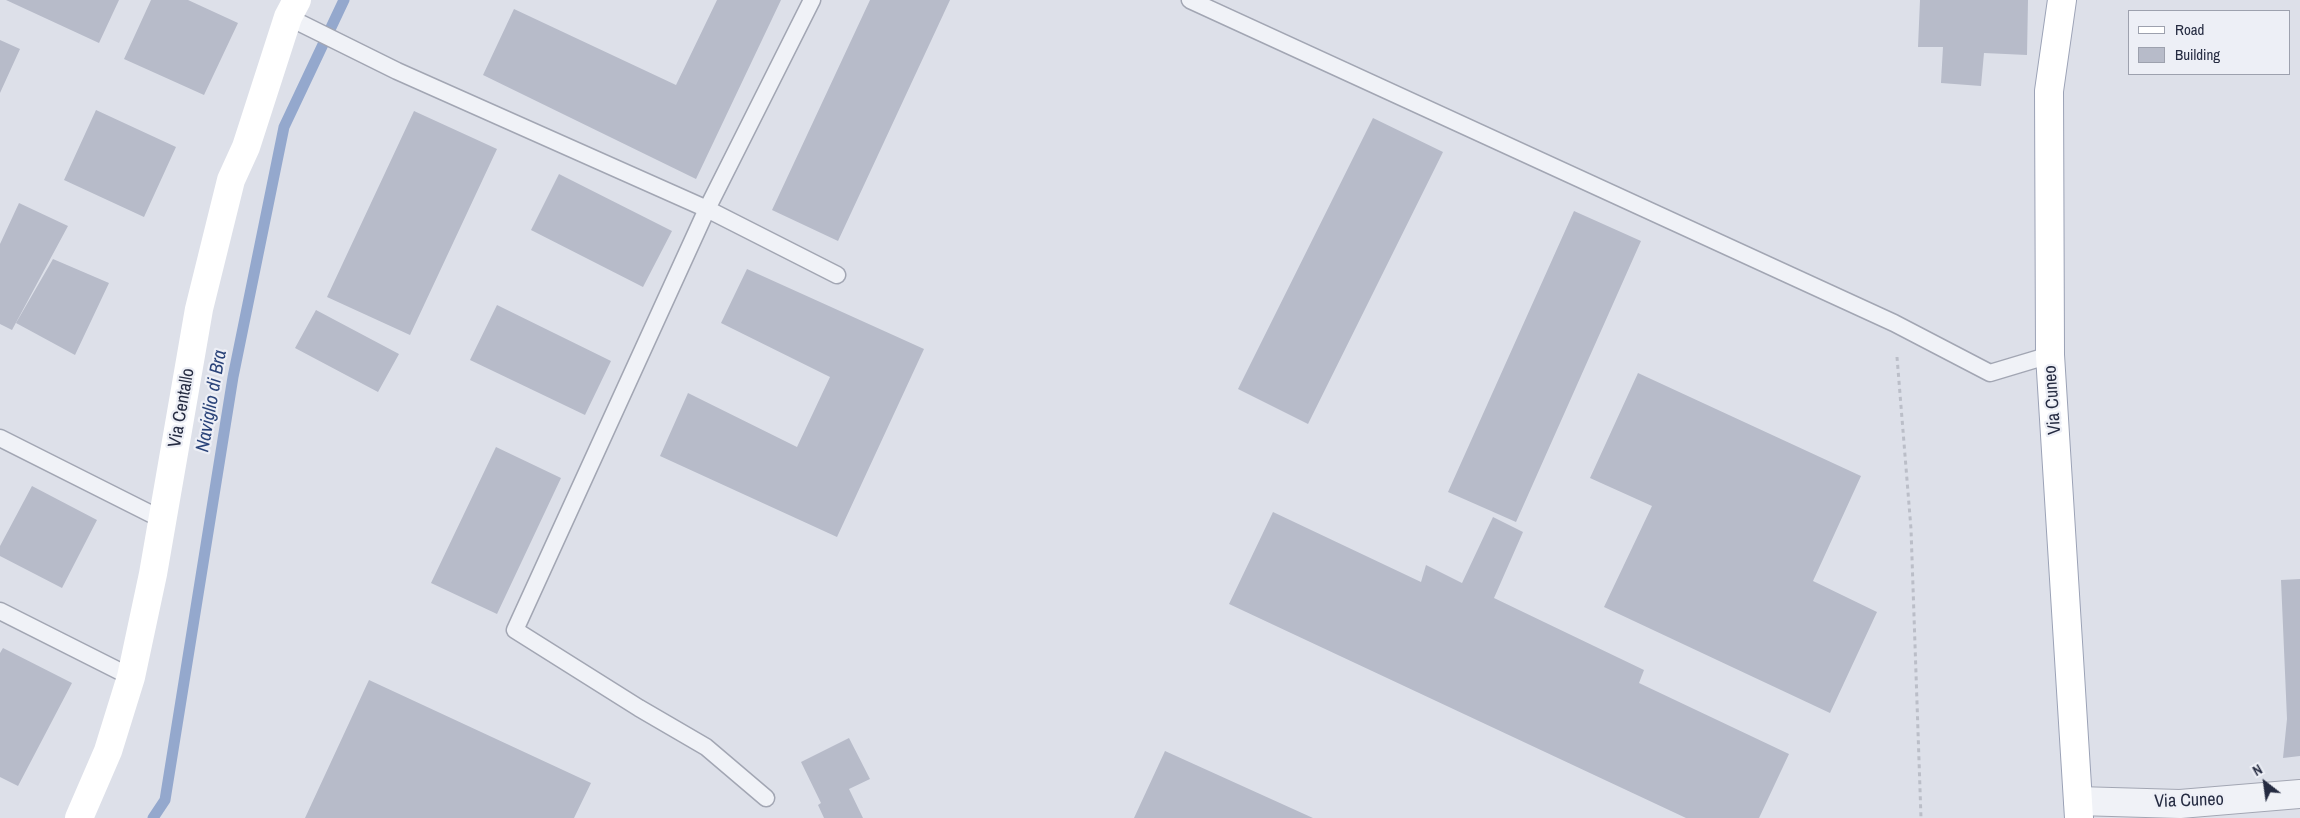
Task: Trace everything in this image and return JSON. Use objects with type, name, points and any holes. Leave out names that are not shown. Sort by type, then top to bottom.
[{"type":"main road","name":"Via Cuneo","points":[[2062,0],[2050,91],[2050,355],[2079,809]]},
{"type":"main road","name":"Via Centallo","points":[[79,818],[108,751],[131,677],[162,520],[199,309],[231,180],[246,147],[296,14]]},
{"type":"street","name":"Via Cuneo","points":[[2079,809],[2180,804],[2300,794]]},
{"type":"lane","points":[[766,798],[706,746],[638,708],[515,630],[708,210],[812,0]]},
{"type":"lane","points":[[1190,0],[1894,323],[1990,372],[2050,355]]},
{"type":"lane","points":[[296,14],[397,71],[708,210],[837,275]]},
{"type":"lane","points":[[0,438],[162,520]]},
{"type":"lane","points":[[0,611],[131,677]]},
{"type":"path","points":[[1894,323],[1910,530],[1921,818]]},
{"type":"building","points":[[6,0],[119,0],[99,43]]},
{"type":"building","points":[[151,0],[188,0],[238,23],[204,95],[124,59]]},
{"type":"building","points":[[717,0],[781,0],[696,179],[483,75],[514,9],[676,85]]},
{"type":"building","points":[[870,0],[950,0],[838,241],[772,210]]},
{"type":"building","points":[[1920,0],[2028,0],[2027,55],[1984,53],[1981,86],[1941,83],[1943,47],[1918,47]]},
{"type":"building","points":[[0,40],[20,49],[0,93]]},
{"type":"building","points":[[96,110],[176,147],[144,217],[64,180]]},
{"type":"building","points":[[414,111],[497,149],[410,335],[327,297]]},
{"type":"building","points":[[1373,118],[1443,152],[1308,424],[1238,389]]},
{"type":"building","points":[[559,174],[672,231],[643,287],[531,230]]},
{"type":"building","points":[[19,203],[68,226],[12,330],[0,324],[0,244]]},
{"type":"building","points":[[1574,211],[1641,241],[1516,522],[1448,492]]},
{"type":"building","points":[[53,259],[109,283],[75,355],[16,323]]},
{"type":"building","points":[[747,269],[924,349],[837,537],[660,456],[688,393],[797,447],[830,377],[721,323]]},
{"type":"building","points":[[497,305],[611,361],[585,415],[470,360]]},
{"type":"building","points":[[316,310],[399,354],[378,392],[295,348]]},
{"type":"building","points":[[1638,373],[1861,476],[1813,581],[1877,612],[1830,713],[1604,607],[1652,506],[1590,478]]},
{"type":"building","points":[[496,447],[561,478],[497,614],[431,583]]},
{"type":"building","points":[[32,486],[97,520],[62,588],[0,556],[0,546]]},
{"type":"building","points":[[1273,512],[1421,582],[1426,565],[1462,583],[1493,517],[1523,532],[1494,598],[1644,670],[1639,683],[1789,754],[1759,818],[1686,818],[1229,604]]},
{"type":"building","points":[[2300,579],[2300,756],[2283,758],[2287,719],[2281,580]]},
{"type":"building","points":[[3,648],[72,683],[18,786],[0,777],[0,653]]},
{"type":"building","points":[[369,680],[591,783],[574,818],[305,818]]},
{"type":"building","points":[[849,738],[870,779],[849,789],[863,818],[824,818],[818,805],[821,803],[801,762]]},
{"type":"building","points":[[1165,751],[1313,818],[1134,818]]},
{"type":"waterway","name":"Naviglio di Bra","points":[[153,818],[165,800],[233,377],[284,127],[344,0]]}]
